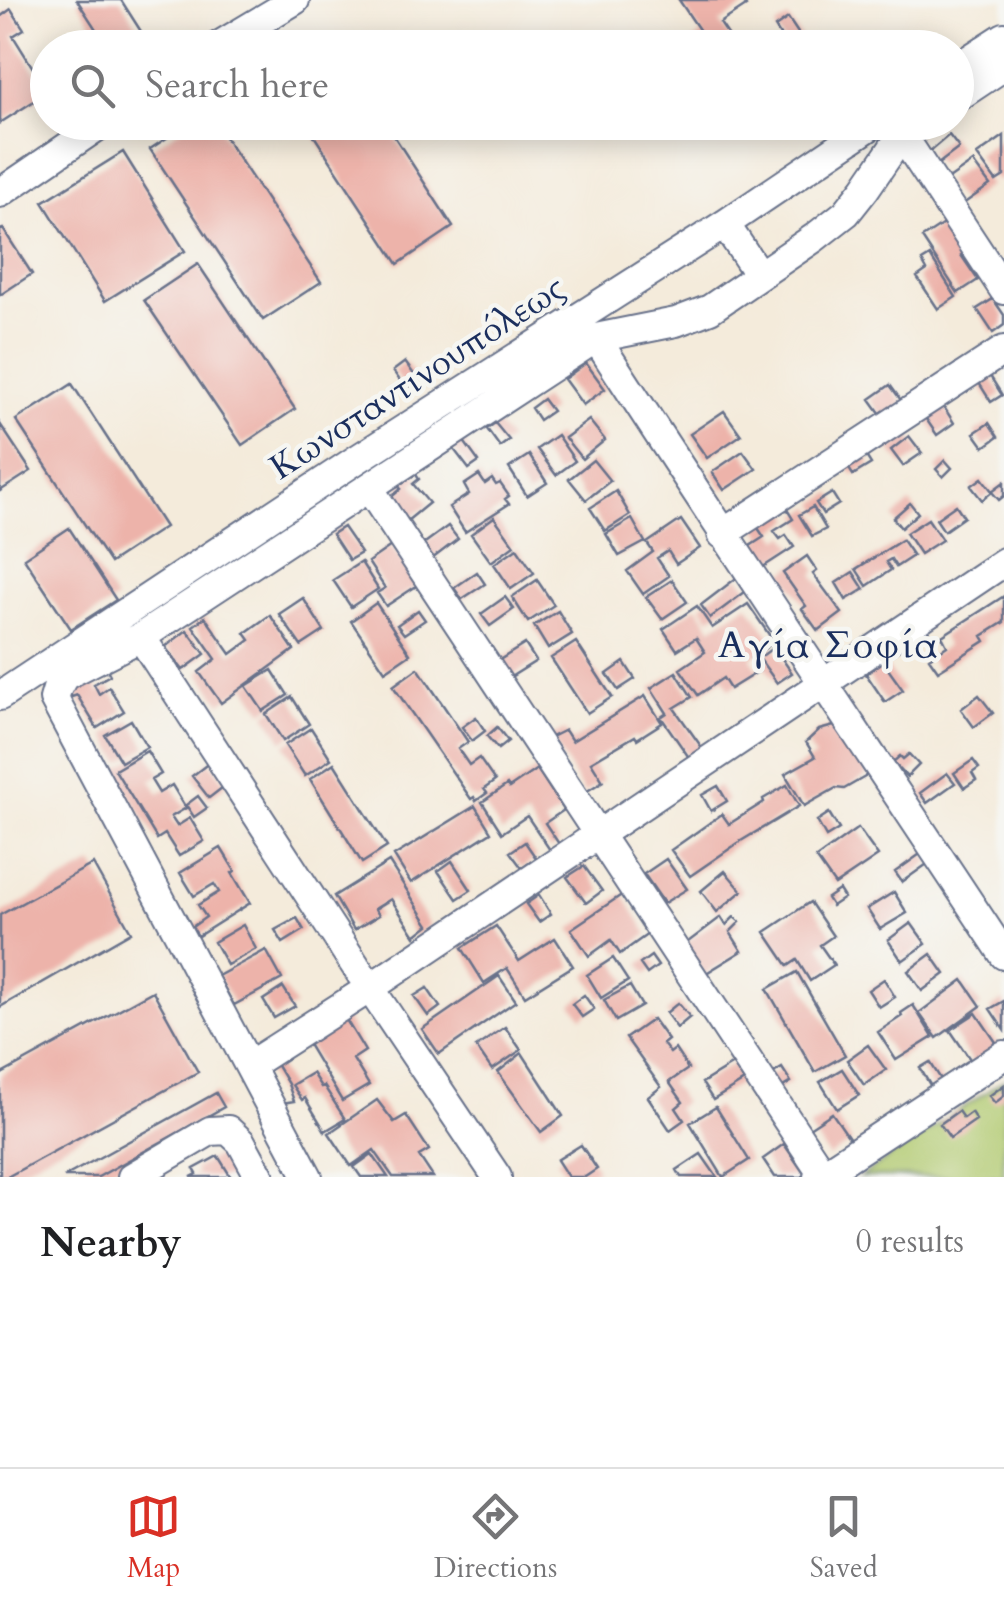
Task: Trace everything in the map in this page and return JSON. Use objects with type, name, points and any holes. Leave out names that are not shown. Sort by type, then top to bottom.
[{"type":"street","points":[[244,30],[295,0]]},
{"type":"street","points":[[974,56],[1004,36]]},
{"type":"street","points":[[974,86],[1004,66]]},
{"type":"street","points":[[0,193],[78,140]]},
{"type":"street","name":"Κωνσταντινουπόλεως","points":[[0,696],[849,140]]},
{"type":"street","points":[[308,1177],[54,699],[64,676],[142,637],[596,338],[676,322],[710,308],[846,213],[903,140]]},
{"type":"street","points":[[917,140],[1004,290]]},
{"type":"street","points":[[725,224],[759,275]]},
{"type":"street","points":[[596,338],[722,534],[1004,955]]},
{"type":"street","points":[[722,534],[1004,350]]},
{"type":"street","points":[[369,488],[820,1176],[1004,1055]]},
{"type":"street","points":[[250,1065],[1004,562]]},
{"type":"street","points":[[142,637],[498,1177]]},
{"type":"street","points":[[132,1177],[210,1132],[228,1130],[241,1142],[260,1177]]},
{"type":"green space","points":[[1004,1080],[1004,1177],[860,1177]]},
{"type":"building","points":[[77,0],[121,0],[140,30],[96,30]]},
{"type":"building","points":[[679,0],[742,0],[746,6],[720,23],[725,30],[699,30]]},
{"type":"building","points":[[11,9],[24,29],[13,36],[30,63],[30,104],[0,123],[0,17]]},
{"type":"building","points":[[788,18],[796,30],[777,30],[775,27]]},
{"type":"building","points":[[1004,136],[1004,176],[996,181],[977,155]]},
{"type":"building","points":[[164,140],[227,140],[321,282],[263,320],[150,149]]},
{"type":"building","points":[[317,140],[397,140],[453,227],[398,264]]},
{"type":"building","points":[[943,140],[953,140],[959,148],[938,164],[929,152]]},
{"type":"building","points":[[123,152],[185,251],[105,301],[43,202]]},
{"type":"building","points":[[973,162],[990,185],[963,204],[946,181]]},
{"type":"building","points":[[945,223],[978,280],[958,293],[922,238]]},
{"type":"building","points":[[3,229],[32,274],[0,295],[0,230]]},
{"type":"building","points":[[930,256],[956,297],[938,309],[917,277],[927,270],[922,261]]},
{"type":"building","points":[[198,264],[295,409],[242,445],[144,300]]},
{"type":"building","points":[[993,299],[1004,315],[1004,325],[993,333],[977,309]]},
{"type":"building","points":[[405,362],[418,380],[406,389],[393,371]]},
{"type":"building","points":[[586,363],[605,389],[583,405],[564,379]]},
{"type":"building","points":[[990,376],[1002,395],[991,402],[979,383]]},
{"type":"building","points":[[72,384],[165,527],[110,563],[16,420]]},
{"type":"building","points":[[890,385],[903,403],[883,417],[870,399]]},
{"type":"building","points":[[543,399],[552,411],[539,420],[531,408]]},
{"type":"building","points":[[942,404],[954,423],[937,435],[924,416]]},
{"type":"building","points":[[724,411],[741,435],[707,458],[690,434]]},
{"type":"building","points":[[589,420],[605,440],[582,459],[565,438]]},
{"type":"building","points":[[495,423],[509,440],[500,447],[487,429]]},
{"type":"building","points":[[989,423],[998,437],[984,447],[974,433]]},
{"type":"building","points":[[0,424],[31,471],[0,491]]},
{"type":"building","points":[[557,435],[575,461],[556,475],[537,449]]},
{"type":"building","points":[[909,436],[922,453],[903,466],[891,450]]},
{"type":"building","points":[[463,440],[479,462],[469,469],[453,448]]},
{"type":"building","points":[[743,451],[756,469],[724,490],[712,472]]},
{"type":"building","points":[[864,453],[871,464],[853,475],[846,464]]},
{"type":"building","points":[[529,455],[547,483],[527,496],[509,468]]},
{"type":"building","points":[[593,460],[610,481],[586,500],[569,479]]},
{"type":"building","points":[[945,460],[952,468],[943,477],[936,469]]},
{"type":"building","points":[[414,472],[419,479],[413,484],[429,503],[407,521],[389,499]]},
{"type":"building","points":[[479,475],[485,484],[492,479],[496,485],[500,483],[509,496],[505,499],[509,504],[465,532],[449,507],[469,494],[464,485]]},
{"type":"building","points":[[982,478],[992,491],[1004,482],[1004,496],[999,500],[992,492],[982,500],[971,486]]},
{"type":"building","points":[[616,491],[630,515],[605,531],[590,508]]},
{"type":"building","points":[[832,493],[839,504],[823,514],[816,503]]},
{"type":"building","points":[[783,503],[793,519],[774,531],[780,539],[786,535],[794,547],[760,569],[747,548],[764,537],[754,522]]},
{"type":"building","points":[[910,503],[918,513],[901,528],[893,518]]},
{"type":"building","points":[[956,505],[964,517],[944,531],[936,519]]},
{"type":"building","points":[[813,507],[826,529],[812,536],[799,515]]},
{"type":"building","points":[[494,517],[514,545],[491,562],[471,534]]},
{"type":"building","points":[[632,519],[645,542],[619,556],[606,534]]},
{"type":"building","points":[[928,519],[942,540],[920,554],[906,533]]},
{"type":"building","points":[[681,520],[700,548],[676,564],[668,551],[657,558],[669,576],[643,594],[627,571],[653,552],[647,543]]},
{"type":"building","points":[[448,526],[458,539],[432,559],[422,545]]},
{"type":"building","points":[[343,527],[361,553],[349,560],[332,534]]},
{"type":"building","points":[[69,528],[116,600],[71,629],[24,558]]},
{"type":"building","points":[[902,540],[913,556],[896,567],[891,559],[886,562],[891,570],[867,586],[856,569]]},
{"type":"building","points":[[391,546],[418,585],[386,606],[377,593],[385,588],[368,562]]},
{"type":"building","points":[[517,548],[534,573],[511,589],[494,564]]},
{"type":"building","points":[[807,556],[817,571],[813,574],[842,613],[818,631],[783,573]]},
{"type":"building","points":[[361,562],[378,589],[351,607],[333,580]]},
{"type":"building","points":[[477,572],[485,584],[462,599],[454,588]]},
{"type":"building","points":[[853,572],[864,589],[846,600],[836,583]]},
{"type":"building","points":[[739,576],[749,589],[710,618],[701,605]]},
{"type":"building","points":[[537,580],[554,605],[528,622],[512,597]]},
{"type":"building","points":[[672,580],[687,602],[662,619],[646,597]]},
{"type":"building","points":[[1004,596],[1004,622],[982,636],[985,641],[938,671],[929,658],[947,646],[942,636]]},
{"type":"building","points":[[505,597],[514,609],[490,626],[481,614]]},
{"type":"building","points":[[303,598],[324,631],[301,646],[279,614]]},
{"type":"building","points":[[376,603],[410,654],[385,671],[351,621]]},
{"type":"building","points":[[748,604],[774,642],[751,658],[759,671],[730,689],[723,678],[698,695],[680,669],[705,652],[696,638],[677,650],[663,629],[697,606],[712,628]]},
{"type":"building","points":[[418,610],[425,620],[404,634],[397,625]]},
{"type":"building","points":[[558,611],[572,634],[548,649],[534,626]]},
{"type":"building","points":[[270,615],[294,650],[221,703],[199,672],[216,659],[193,626],[205,617],[231,654],[250,640],[245,633]]},
{"type":"building","points":[[187,630],[205,654],[183,670],[165,647]]},
{"type":"building","points":[[576,642],[612,697],[587,713],[551,658]]},
{"type":"building","points":[[525,644],[536,661],[501,683],[490,666]]},
{"type":"building","points":[[774,647],[792,673],[777,683],[759,658]]},
{"type":"building","points":[[102,660],[110,675],[94,684],[99,694],[109,687],[124,711],[97,728],[77,695],[72,697],[64,684]]},
{"type":"building","points":[[624,662],[635,679],[618,690],[607,674]]},
{"type":"building","points":[[883,662],[903,690],[885,702],[866,674]]},
{"type":"building","points":[[418,668],[468,742],[458,749],[469,765],[479,758],[495,781],[476,801],[393,686]]},
{"type":"building","points":[[272,670],[288,695],[263,711],[246,686]]},
{"type":"building","points":[[676,672],[692,697],[674,708],[703,749],[690,759],[661,717],[667,713],[651,688]]},
{"type":"building","points":[[979,695],[993,713],[974,727],[961,709]]},
{"type":"building","points":[[645,696],[662,723],[591,762],[603,781],[584,793],[551,737],[565,730],[572,741]]},
{"type":"building","points":[[292,697],[309,724],[283,741],[266,714]]},
{"type":"building","points":[[476,717],[485,731],[472,741],[462,727]]},
{"type":"building","points":[[131,720],[147,747],[121,762],[105,735]]},
{"type":"building","points":[[834,726],[867,771],[865,777],[804,806],[785,774],[815,757],[806,742],[819,730]]},
{"type":"building","points":[[497,727],[508,741],[498,749],[487,736]]},
{"type":"building","points":[[311,728],[331,759],[305,776],[285,745]]},
{"type":"building","points":[[147,751],[161,774],[151,780],[159,793],[172,785],[186,808],[171,817],[177,826],[190,818],[204,841],[179,856],[165,834],[157,839],[115,770]]},
{"type":"building","points":[[909,754],[919,765],[907,777],[893,762]]},
{"type":"building","points":[[973,760],[979,768],[972,773],[976,780],[964,788],[954,773]]},
{"type":"building","points":[[210,762],[227,784],[209,798],[192,776]]},
{"type":"building","points":[[334,763],[387,847],[362,863],[310,779]]},
{"type":"building","points":[[537,769],[564,810],[545,823],[559,844],[550,850],[527,816],[502,833],[482,802]]},
{"type":"building","points":[[947,773],[955,783],[927,803],[920,793]]},
{"type":"building","points":[[787,785],[799,806],[690,876],[671,850],[722,814],[729,824]]},
{"type":"building","points":[[718,786],[727,801],[711,811],[702,795]]},
{"type":"building","points":[[198,796],[207,808],[194,817],[186,805]]},
{"type":"building","points":[[475,806],[491,832],[411,883],[394,856]]},
{"type":"building","points":[[829,813],[839,829],[826,837],[817,821]]},
{"type":"building","points":[[858,828],[878,856],[835,885],[816,858]]},
{"type":"building","points":[[525,842],[536,858],[522,868],[510,852]]},
{"type":"building","points":[[221,848],[250,903],[198,936],[192,927],[206,917],[198,905],[219,892],[214,884],[194,896],[180,873]]},
{"type":"building","points":[[923,852],[930,862],[902,882],[895,872]]},
{"type":"building","points":[[666,859],[687,889],[664,903],[644,874]]},
{"type":"building","points":[[452,861],[471,890],[457,899],[438,871]]},
{"type":"building","points":[[389,862],[429,925],[415,936],[391,899],[375,909],[379,915],[354,930],[334,896]]},
{"type":"building","points":[[93,864],[131,932],[0,1007],[0,915]]},
{"type":"building","points":[[584,866],[602,891],[586,903],[567,877]]},
{"type":"building","points":[[725,871],[742,891],[717,912],[701,891]]},
{"type":"building","points":[[839,890],[844,898],[832,906],[827,898]]},
{"type":"building","points":[[894,892],[907,913],[880,929],[867,909]]},
{"type":"building","points":[[623,894],[648,934],[620,954],[611,940],[589,956],[571,929]]},
{"type":"building","points":[[539,895],[551,914],[539,922],[526,904]]},
{"type":"building","points":[[810,902],[833,936],[820,945],[834,965],[810,981],[797,960],[788,966],[765,932]]},
{"type":"building","points":[[721,917],[726,925],[734,917],[740,922],[730,932],[742,951],[703,975],[684,945]]},
{"type":"building","points":[[297,918],[304,930],[283,943],[275,930]]},
{"type":"building","points":[[911,923],[926,944],[902,961],[888,940]]},
{"type":"building","points":[[243,925],[256,949],[227,965],[214,942]]},
{"type":"building","points":[[496,926],[519,961],[555,938],[573,966],[525,996],[507,968],[484,983],[462,948]]},
{"type":"building","points":[[266,950],[282,979],[234,1005],[218,976]]},
{"type":"building","points":[[931,954],[945,974],[922,991],[908,971]]},
{"type":"building","points":[[651,956],[658,966],[647,974],[640,964]]},
{"type":"building","points":[[613,958],[628,981],[601,998],[587,975]]},
{"type":"building","points":[[797,972],[845,1055],[815,1072],[767,989]]},
{"type":"building","points":[[499,976],[516,1001],[439,1054],[422,1029]]},
{"type":"building","points":[[884,979],[895,997],[879,1007],[868,990]]},
{"type":"building","points":[[963,980],[981,1006],[937,1038],[919,1013]]},
{"type":"building","points":[[630,986],[642,1006],[616,1021],[604,1000]]},
{"type":"building","points":[[283,987],[295,1006],[274,1018],[263,1000]]},
{"type":"building","points":[[427,988],[440,1007],[428,1016],[414,996]]},
{"type":"building","points":[[153,991],[198,1072],[7,1177],[0,1177],[0,1075]]},
{"type":"building","points":[[584,995],[594,1009],[582,1017],[572,1004]]},
{"type":"building","points":[[1004,1001],[1004,1030],[990,1009]]},
{"type":"building","points":[[678,1003],[690,1017],[677,1028],[666,1013]]},
{"type":"building","points":[[913,1005],[933,1037],[896,1060],[878,1032]]},
{"type":"building","points":[[976,1013],[1000,1048],[974,1065],[950,1030]]},
{"type":"building","points":[[345,1018],[365,1051],[353,1059],[369,1085],[342,1101],[306,1041]]},
{"type":"building","points":[[653,1019],[668,1040],[663,1044],[670,1053],[675,1049],[688,1069],[669,1082],[683,1102],[676,1108],[684,1120],[670,1130],[648,1097],[661,1087],[626,1038]]},
{"type":"building","points":[[505,1027],[521,1050],[492,1070],[476,1047]]},
{"type":"building","points":[[868,1045],[886,1070],[864,1085],[847,1060]]},
{"type":"building","points":[[522,1053],[563,1116],[541,1132],[498,1072]]},
{"type":"building","points":[[930,1062],[944,1084],[933,1090],[920,1068]]},
{"type":"building","points":[[276,1064],[294,1101],[282,1103],[266,1070]]},
{"type":"building","points":[[733,1064],[744,1081],[713,1100],[702,1083]]},
{"type":"building","points":[[782,1068],[791,1082],[776,1091],[767,1077]]},
{"type":"building","points":[[842,1069],[859,1095],[837,1109],[820,1082]]},
{"type":"building","points":[[312,1073],[345,1119],[325,1131],[292,1085]]},
{"type":"building","points":[[1004,1085],[1004,1096],[995,1103],[989,1096]]},
{"type":"building","points":[[216,1093],[224,1107],[98,1177],[64,1177]]},
{"type":"building","points":[[377,1100],[394,1122],[406,1115],[429,1150],[419,1156],[433,1177],[393,1177],[374,1150],[351,1166],[329,1133]]},
{"type":"building","points":[[716,1107],[749,1160],[723,1177],[690,1123]]},
{"type":"building","points":[[958,1111],[963,1118],[971,1112],[976,1120],[950,1138],[940,1124]]},
{"type":"building","points":[[832,1113],[852,1142],[829,1157],[809,1128]]},
{"type":"building","points":[[784,1144],[803,1177],[775,1177],[763,1159]]},
{"type":"building","points":[[581,1145],[597,1169],[585,1177],[568,1177],[557,1160]]},
{"type":"building","points":[[372,1154],[388,1177],[361,1177],[354,1167]]},
{"type":"building","points":[[701,1154],[717,1177],[681,1177],[677,1170]]},
{"type":"building","points":[[218,1156],[231,1177],[191,1177],[197,1174],[194,1169]]},
{"type":"district","name":"Αγία Σοφία","points":[[829,644]]}]
